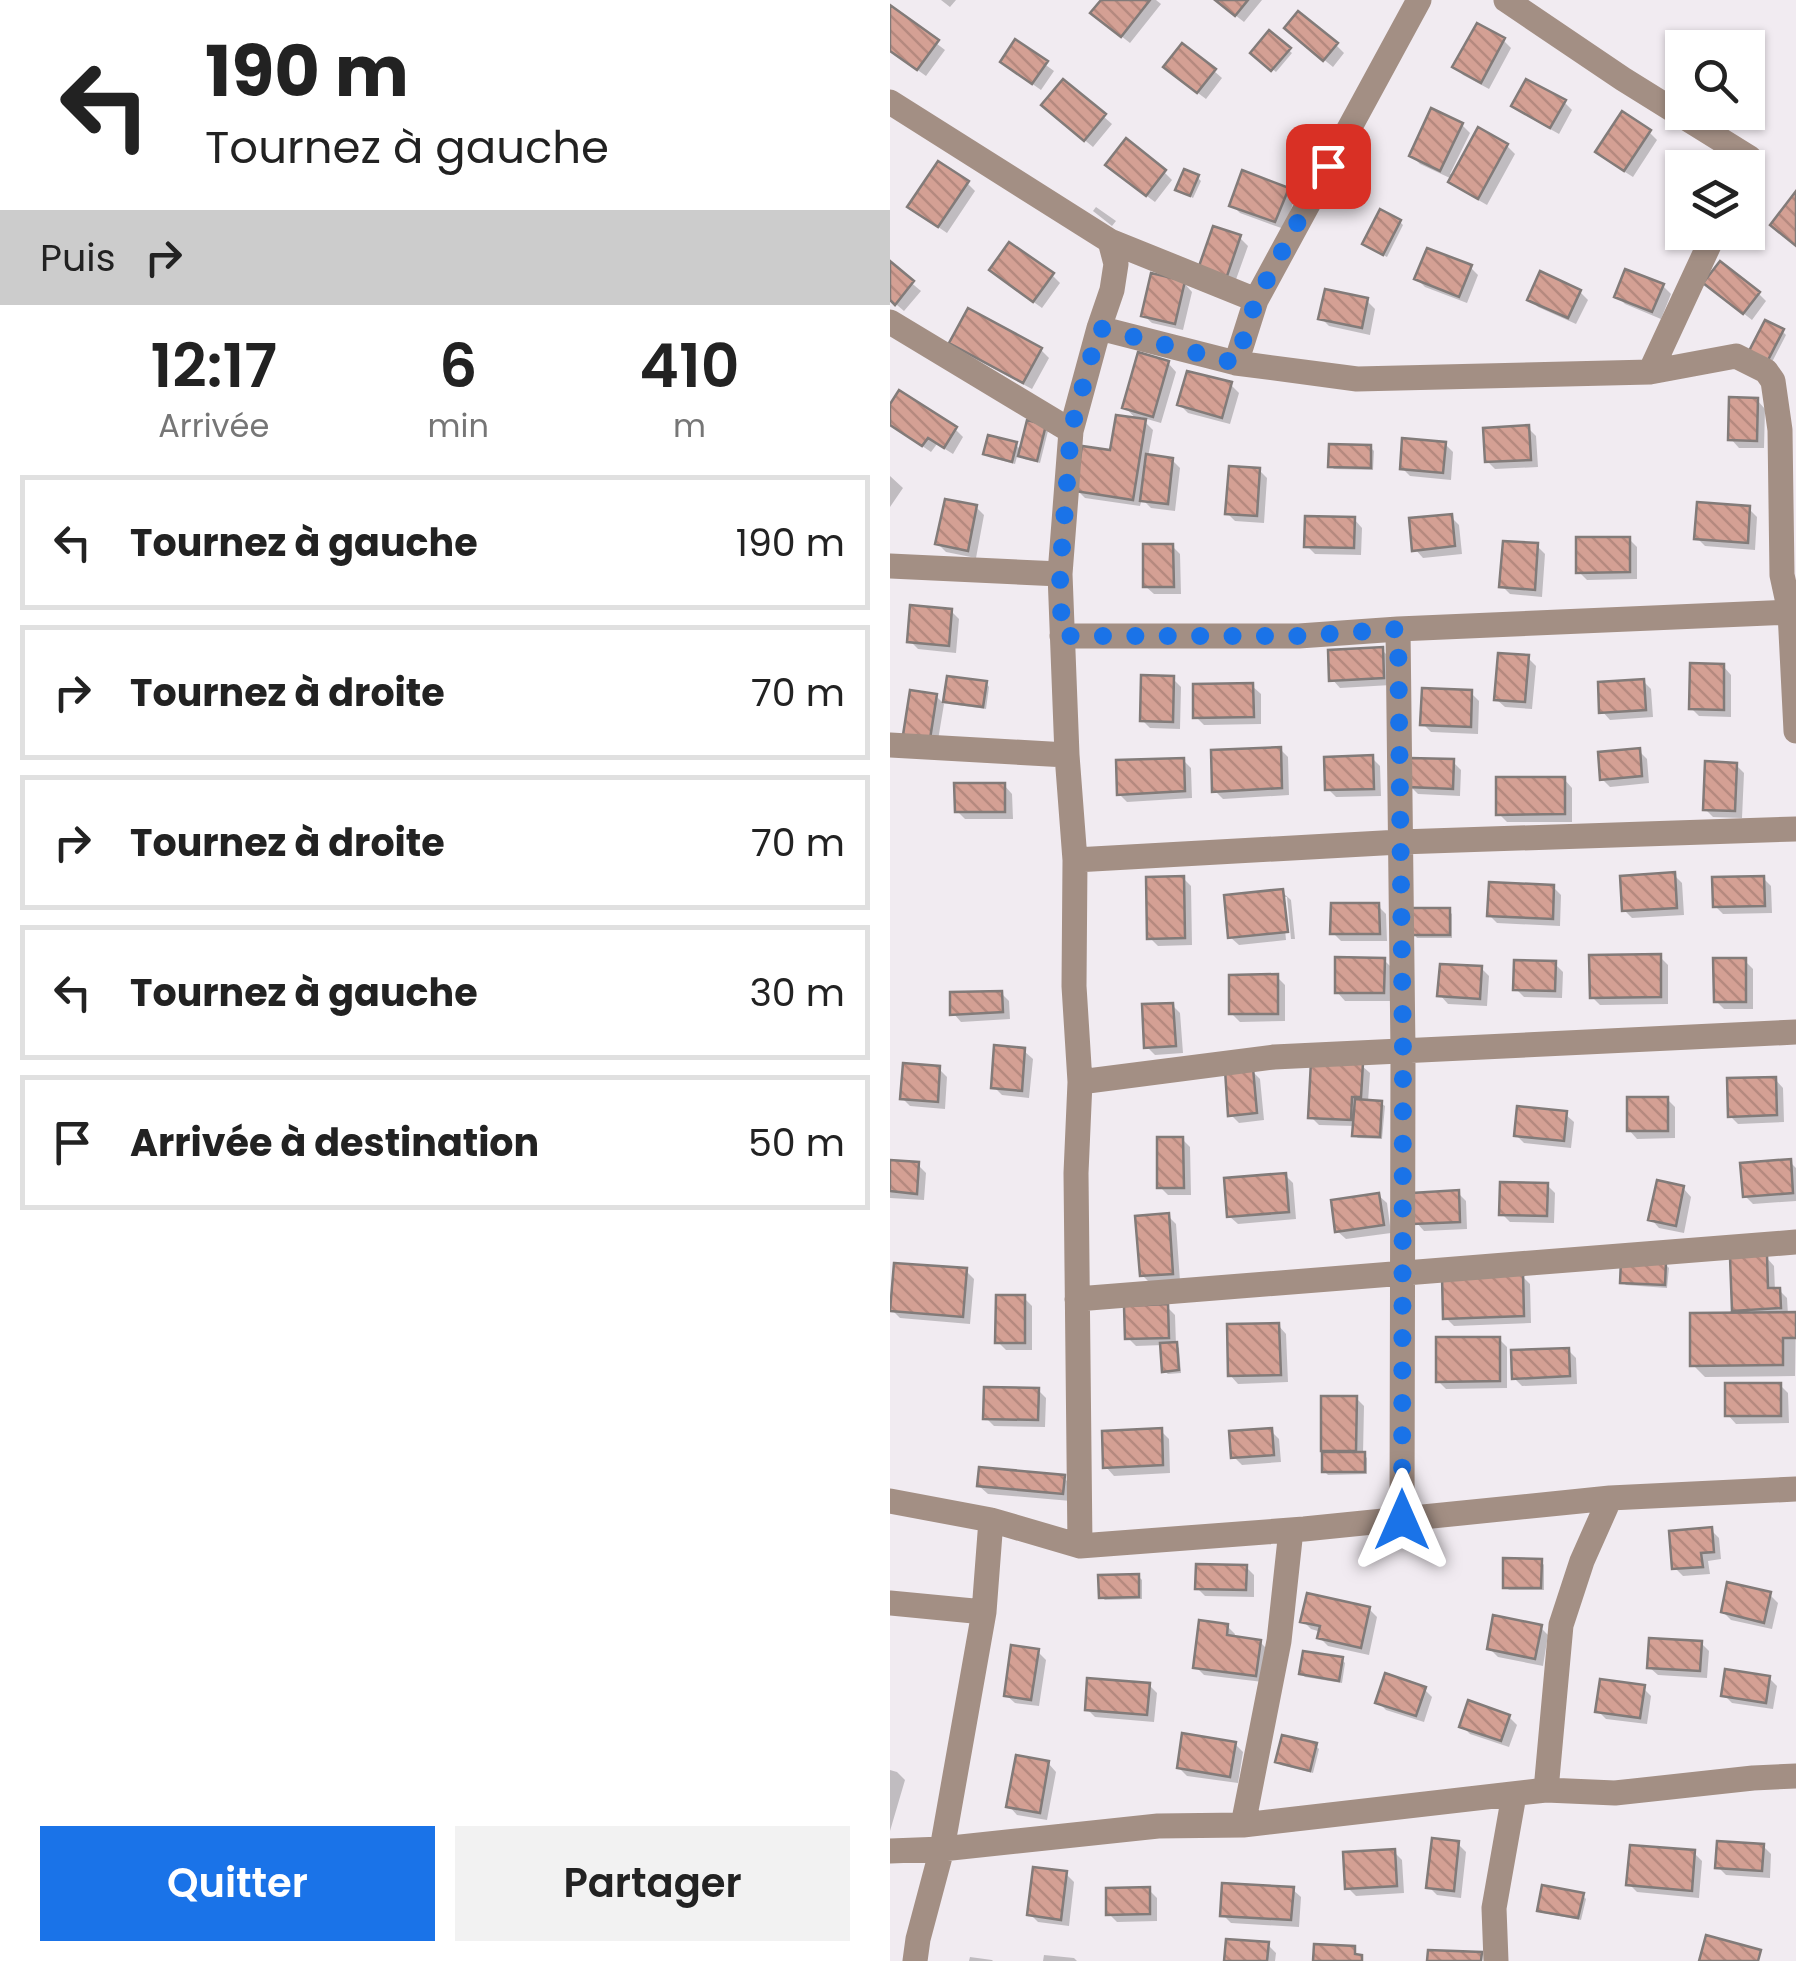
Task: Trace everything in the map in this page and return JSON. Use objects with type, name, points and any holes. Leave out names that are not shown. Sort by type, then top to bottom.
[{"type":"street","points":[[1236,363],[1256,300],[1419,0]]},
{"type":"street","points":[[1506,0],[1737,150]]},
{"type":"street","points":[[890,102],[1110,241],[1256,300]]},
{"type":"street","points":[[1080,1546],[1076,1173],[1080,1082],[1074,986],[1075,860],[1060,574],[1071,430],[1112,290],[1116,264],[1110,241]]},
{"type":"street","points":[[1650,372],[1707,250]]},
{"type":"street","points":[[890,322],[1071,430]]},
{"type":"street","points":[[1099,328],[1236,363],[1357,380],[1650,372],[1736,356],[1766,371],[1773,381],[1780,430],[1796,731]]},
{"type":"street","points":[[890,566],[1060,574]]},
{"type":"street","points":[[1062,636],[1299,636],[1790,612]]},
{"type":"street","points":[[1398,629],[1403,1052],[1402,1520]]},
{"type":"street","points":[[890,745],[1067,755]]},
{"type":"street","points":[[1075,860],[1400,842],[1796,829]]},
{"type":"street","points":[[1080,1082],[1274,1057],[1796,1032]]},
{"type":"street","points":[[1077,1299],[1796,1242]]},
{"type":"street","points":[[890,1501],[991,1520],[1080,1546],[1402,1520],[1610,1498],[1796,1490]]},
{"type":"street","points":[[1546,1790],[1562,1625],[1582,1561],[1610,1498]]},
{"type":"street","points":[[915,1961],[942,1848],[984,1612],[991,1520]]},
{"type":"street","points":[[1243,1825],[1278,1641],[1291,1530]]},
{"type":"street","points":[[890,1603],[984,1612]]},
{"type":"street","points":[[890,1851],[1158,1826],[1243,1825],[1546,1790],[1615,1793],[1796,1776]]},
{"type":"street","points":[[1496,1961],[1494,1908],[1514,1795]]},
{"type":"building","points":[[1101,0],[1150,0],[1121,37],[1090,13]]},
{"type":"building","points":[[1215,0],[1248,0],[1235,16]]},
{"type":"building","points":[[890,5],[939,40],[917,70],[890,51]]},
{"type":"building","points":[[1298,11],[1338,43],[1323,61],[1284,28]]},
{"type":"building","points":[[1477,23],[1505,38],[1481,83],[1452,67]]},
{"type":"building","points":[[1269,30],[1291,48],[1271,71],[1250,53]]},
{"type":"building","points":[[1015,39],[1048,61],[1032,84],[1000,62]]},
{"type":"building","points":[[1182,43],[1216,69],[1197,93],[1163,67]]},
{"type":"building","points":[[1063,79],[1106,114],[1084,141],[1041,105]]},
{"type":"building","points":[[1526,79],[1566,100],[1550,128],[1511,106]]},
{"type":"building","points":[[1431,108],[1463,123],[1440,171],[1409,156]]},
{"type":"building","points":[[1622,111],[1651,130],[1624,171],[1595,152]]},
{"type":"building","points":[[1478,127],[1508,144],[1478,199],[1448,182]]},
{"type":"building","points":[[1126,138],[1166,170],[1146,196],[1105,165]]},
{"type":"building","points":[[938,161],[969,181],[938,227],[907,207]]},
{"type":"building","points":[[1184,169],[1199,175],[1190,196],[1175,190]]},
{"type":"building","points":[[1242,170],[1289,188],[1275,222],[1229,206]]},
{"type":"building","points":[[1796,191],[1796,246],[1770,225]]},
{"type":"building","points":[[1380,209],[1401,220],[1383,255],[1362,244]]},
{"type":"building","points":[[1213,226],[1241,235],[1226,279],[1198,269]]},
{"type":"building","points":[[1009,242],[1054,273],[1033,302],[989,270]]},
{"type":"building","points":[[1427,248],[1472,265],[1459,297],[1414,279]]},
{"type":"building","points":[[890,261],[914,281],[895,305],[890,300]]},
{"type":"building","points":[[1720,261],[1760,292],[1743,314],[1703,283]]},
{"type":"building","points":[[1625,269],[1664,284],[1652,312],[1614,297]]},
{"type":"building","points":[[1540,271],[1581,290],[1568,318],[1527,300]]},
{"type":"building","points":[[1151,273],[1185,281],[1175,324],[1141,316]]},
{"type":"building","points":[[1325,289],[1368,298],[1362,328],[1318,319]]},
{"type":"building","points":[[968,308],[1042,348],[1023,383],[949,343]]},
{"type":"building","points":[[1765,320],[1784,329],[1767,362],[1748,353]]},
{"type":"building","points":[[1138,352],[1169,361],[1153,417],[1122,408]]},
{"type":"building","points":[[1187,371],[1232,382],[1222,418],[1177,405]]},
{"type":"building","points":[[899,390],[957,427],[944,448],[928,438],[922,446],[890,425],[890,404]]},
{"type":"building","points":[[1729,397],[1758,398],[1757,441],[1728,440]]},
{"type":"building","points":[[1116,415],[1146,419],[1133,500],[1075,491],[1082,446],[1110,450]]},
{"type":"building","points":[[1027,420],[1046,425],[1037,461],[1018,456]]},
{"type":"building","points":[[1529,425],[1531,460],[1485,462],[1483,428]]},
{"type":"building","points":[[988,435],[1017,442],[1012,462],[983,454]]},
{"type":"building","points":[[1402,438],[1446,442],[1443,473],[1400,469]]},
{"type":"building","points":[[1329,444],[1371,445],[1371,468],[1328,467]]},
{"type":"building","points":[[1146,454],[1173,458],[1168,504],[1140,501]]},
{"type":"building","points":[[1229,466],[1260,468],[1257,516],[1225,514]]},
{"type":"building","points":[[945,499],[977,505],[968,551],[935,544]]},
{"type":"building","points":[[1697,502],[1750,506],[1748,543],[1694,539]]},
{"type":"building","points":[[1452,514],[1455,546],[1412,551],[1409,518]]},
{"type":"building","points":[[1305,516],[1355,517],[1354,548],[1304,547]]},
{"type":"building","points":[[1576,537],[1630,537],[1630,572],[1576,573]]},
{"type":"building","points":[[1503,541],[1538,543],[1535,590],[1499,587]]},
{"type":"building","points":[[1143,544],[1173,544],[1174,587],[1143,587]]},
{"type":"building","points":[[910,605],[952,609],[949,646],[907,642]]},
{"type":"building","points":[[1383,647],[1384,678],[1329,681],[1328,650]]},
{"type":"building","points":[[1498,653],[1529,655],[1525,702],[1494,700]]},
{"type":"building","points":[[1690,663],[1724,664],[1724,710],[1689,709]]},
{"type":"building","points":[[1141,675],[1174,676],[1173,722],[1140,721]]},
{"type":"building","points":[[947,676],[987,681],[983,707],[943,702]]},
{"type":"building","points":[[1644,679],[1646,710],[1599,713],[1598,682]]},
{"type":"building","points":[[1253,683],[1254,717],[1193,718],[1193,684]]},
{"type":"building","points":[[1422,688],[1472,690],[1471,727],[1420,725]]},
{"type":"building","points":[[910,690],[937,694],[930,739],[903,735]]},
{"type":"building","points":[[1281,747],[1282,788],[1212,792],[1211,750]]},
{"type":"building","points":[[1640,748],[1642,776],[1600,780],[1598,752]]},
{"type":"building","points":[[1373,755],[1374,789],[1325,790],[1324,757]]},
{"type":"building","points":[[1184,758],[1185,791],[1117,795],[1116,760]]},
{"type":"building","points":[[1409,758],[1454,759],[1453,789],[1408,787]]},
{"type":"building","points":[[1705,761],[1737,763],[1735,811],[1703,810]]},
{"type":"building","points":[[1496,777],[1565,777],[1565,814],[1496,815]]},
{"type":"building","points":[[954,783],[1005,783],[1005,812],[955,812]]},
{"type":"building","points":[[1675,872],[1677,908],[1622,911],[1620,876]]},
{"type":"building","points":[[1184,876],[1185,938],[1147,939],[1146,877]]},
{"type":"building","points":[[1764,876],[1765,906],[1713,907],[1712,877]]},
{"type":"building","points":[[1489,882],[1554,885],[1553,919],[1487,916]]},
{"type":"building","points":[[1283,889],[1288,932],[1228,938],[1224,895]]},
{"type":"building","points":[[1331,903],[1379,903],[1380,934],[1330,934]]},
{"type":"building","points":[[1411,908],[1450,908],[1450,935],[1411,935]]},
{"type":"building","points":[[1661,954],[1661,997],[1590,998],[1589,955]]},
{"type":"building","points":[[1335,957],[1385,958],[1384,993],[1335,993]]},
{"type":"building","points":[[1713,958],[1746,958],[1746,1002],[1714,1002]]},
{"type":"building","points":[[1514,960],[1556,961],[1555,991],[1513,990]]},
{"type":"building","points":[[1440,964],[1482,966],[1480,999],[1437,996]]},
{"type":"building","points":[[1278,974],[1278,1014],[1229,1014],[1229,975]]},
{"type":"building","points":[[1002,991],[1003,1012],[950,1015],[950,992]]},
{"type":"building","points":[[1173,1003],[1176,1046],[1144,1048],[1142,1004]]},
{"type":"building","points":[[994,1045],[1025,1048],[1022,1091],[991,1088]]},
{"type":"building","points":[[1311,1061],[1363,1063],[1361,1097],[1352,1097],[1351,1120],[1308,1118]]},
{"type":"building","points":[[903,1063],[940,1066],[938,1102],[900,1099]]},
{"type":"building","points":[[1253,1068],[1257,1113],[1228,1116],[1225,1070]]},
{"type":"building","points":[[1776,1077],[1777,1115],[1728,1117],[1727,1078]]},
{"type":"building","points":[[1627,1097],[1668,1097],[1668,1131],[1627,1131]]},
{"type":"building","points":[[1355,1099],[1382,1101],[1380,1137],[1352,1136]]},
{"type":"building","points":[[1517,1106],[1567,1111],[1564,1141],[1514,1136]]},
{"type":"building","points":[[1157,1137],[1183,1137],[1184,1188],[1157,1188]]},
{"type":"building","points":[[1791,1159],[1793,1193],[1743,1197],[1740,1163]]},
{"type":"building","points":[[890,1160],[919,1162],[917,1194],[890,1191]]},
{"type":"building","points":[[1286,1173],[1289,1212],[1227,1217],[1224,1178]]},
{"type":"building","points":[[1657,1180],[1684,1186],[1676,1226],[1648,1220]]},
{"type":"building","points":[[1500,1182],[1548,1183],[1547,1216],[1499,1215]]},
{"type":"building","points":[[1459,1190],[1460,1222],[1413,1224],[1412,1193]]},
{"type":"building","points":[[1379,1193],[1384,1225],[1335,1232],[1331,1200]]},
{"type":"building","points":[[1169,1213],[1173,1274],[1140,1276],[1135,1216]]},
{"type":"building","points":[[1767,1255],[1768,1288],[1780,1288],[1781,1308],[1732,1311],[1730,1257]]},
{"type":"building","points":[[1621,1260],[1666,1262],[1665,1285],[1620,1283]]},
{"type":"building","points":[[894,1263],[967,1268],[963,1317],[890,1311]]},
{"type":"building","points":[[1523,1273],[1524,1316],[1443,1319],[1442,1276]]},
{"type":"building","points":[[996,1295],[1025,1295],[1025,1343],[995,1343]]},
{"type":"building","points":[[1168,1304],[1169,1338],[1125,1339],[1124,1306]]},
{"type":"building","points":[[1796,1312],[1796,1338],[1783,1338],[1783,1365],[1690,1366],[1690,1313]]},
{"type":"building","points":[[1279,1323],[1281,1375],[1228,1376],[1227,1324]]},
{"type":"building","points":[[1436,1337],[1500,1337],[1500,1381],[1436,1382]]},
{"type":"building","points":[[1177,1342],[1179,1370],[1162,1372],[1160,1343]]},
{"type":"building","points":[[1569,1348],[1570,1376],[1512,1379],[1511,1350]]},
{"type":"building","points":[[1725,1383],[1781,1383],[1781,1416],[1725,1416]]},
{"type":"building","points":[[984,1387],[1039,1388],[1038,1420],[983,1419]]},
{"type":"building","points":[[1321,1396],[1357,1396],[1356,1451],[1321,1451]]},
{"type":"building","points":[[1162,1428],[1163,1465],[1103,1468],[1102,1431]]},
{"type":"building","points":[[1272,1428],[1274,1455],[1231,1458],[1229,1431]]},
{"type":"building","points":[[1322,1452],[1365,1452],[1365,1472],[1322,1472]]},
{"type":"building","points":[[979,1467],[1065,1475],[1063,1494],[977,1486]]},
{"type":"building","points":[[1712,1527],[1714,1552],[1701,1553],[1703,1567],[1672,1569],[1669,1531]]},
{"type":"building","points":[[1503,1558],[1542,1559],[1541,1588],[1503,1588]]},
{"type":"building","points":[[1196,1564],[1247,1565],[1246,1590],[1195,1589]]},
{"type":"building","points":[[1139,1574],[1139,1597],[1099,1598],[1098,1575]]},
{"type":"building","points":[[1727,1582],[1771,1592],[1764,1623],[1721,1612]]},
{"type":"building","points":[[1307,1593],[1370,1607],[1361,1648],[1317,1638],[1320,1626],[1300,1622]]},
{"type":"building","points":[[1493,1615],[1542,1625],[1535,1659],[1487,1649]]},
{"type":"building","points":[[1199,1620],[1228,1624],[1227,1635],[1261,1640],[1256,1676],[1193,1668]]},
{"type":"building","points":[[1649,1638],[1702,1641],[1700,1671],[1647,1668]]},
{"type":"building","points":[[1011,1645],[1039,1649],[1031,1700],[1004,1696]]},
{"type":"building","points":[[1303,1651],[1343,1657],[1339,1681],[1299,1674]]},
{"type":"building","points":[[1725,1669],[1770,1676],[1766,1703],[1721,1696]]},
{"type":"building","points":[[1385,1673],[1426,1687],[1416,1716],[1375,1703]]},
{"type":"building","points":[[1087,1678],[1150,1683],[1147,1715],[1085,1710]]},
{"type":"building","points":[[1600,1679],[1645,1685],[1640,1718],[1595,1712]]},
{"type":"building","points":[[1468,1700],[1510,1715],[1501,1741],[1459,1727]]},
{"type":"building","points":[[1182,1733],[1236,1742],[1230,1777],[1177,1768]]},
{"type":"building","points":[[1282,1735],[1317,1743],[1310,1771],[1275,1762]]},
{"type":"building","points":[[1016,1755],[1049,1761],[1040,1813],[1006,1807]]},
{"type":"building","points":[[1432,1838],[1459,1841],[1454,1891],[1426,1888]]},
{"type":"building","points":[[1717,1841],[1764,1844],[1762,1871],[1715,1868]]},
{"type":"building","points":[[1630,1845],[1695,1850],[1692,1891],[1626,1885]]},
{"type":"building","points":[[1395,1849],[1397,1886],[1345,1889],[1343,1852]]},
{"type":"building","points":[[1033,1867],[1067,1871],[1061,1920],[1027,1915]]},
{"type":"building","points":[[1222,1883],[1294,1887],[1291,1920],[1220,1916]]},
{"type":"building","points":[[1542,1885],[1584,1893],[1578,1918],[1537,1911]]},
{"type":"building","points":[[1150,1887],[1150,1914],[1106,1915],[1106,1888]]},
{"type":"building","points":[[1706,1935],[1761,1950],[1758,1961],[1699,1961]]},
{"type":"building","points":[[1226,1939],[1269,1942],[1267,1961],[1224,1961]]},
{"type":"building","points":[[1314,1944],[1355,1946],[1355,1954],[1362,1955],[1362,1961],[1313,1961]]},
{"type":"building","points":[[1428,1950],[1482,1952],[1481,1961],[1427,1961]]},
{"type":"route","points":[[1328,166],[1256,300],[1236,363],[1099,328],[1071,430],[1060,574],[1062,636],[1299,636],[1398,629],[1403,1052],[1402,1520]]}]
